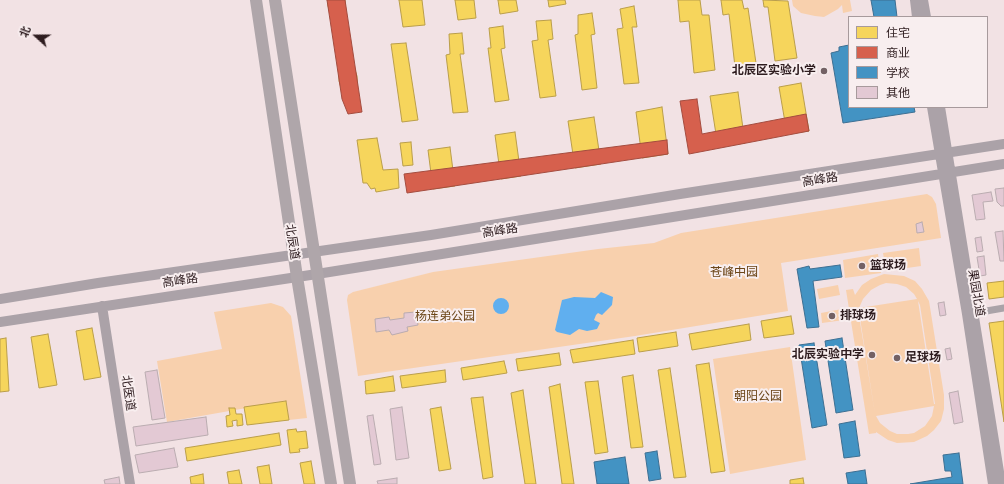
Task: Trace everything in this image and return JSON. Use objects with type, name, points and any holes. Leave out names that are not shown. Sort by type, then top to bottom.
[{"type":"main road","name":"北辰道","points":[[256,0],[297,276],[331,484]]},
{"type":"main road","name":"北辰道","points":[[275,0],[350,484]]},
{"type":"main road","points":[[915,0],[917,16]]},
{"type":"main road","points":[[923,0],[926,16]]},
{"type":"main road","name":"果园北道","points":[[932,108],[944,154]]},
{"type":"main road","name":"果园北道","points":[[940,108],[947,173],[970,314],[1001,484]]},
{"type":"main road","name":"高峰路","points":[[0,299],[98,283],[431,235],[680,194],[1004,144]]},
{"type":"main road","name":"高峰路","points":[[0,322],[317,274],[1004,164]]},
{"type":"main road","name":"北医道","points":[[102,306],[118,416],[130,484]]},
{"type":"main road","name":"果园北道","points":[[970,314],[993,484]]},
{"type":"street","points":[[970,314],[1004,308]]},
{"type":"green space","points":[[792,0],[850,0],[852,11],[843,13],[842,5],[824,17],[815,16],[801,13],[793,6]]},
{"type":"green space","points":[[927,194],[932,197],[936,204],[941,238],[781,263],[788,311],[635,336],[358,376],[347,300],[348,295],[353,292],[433,272],[598,249],[654,243],[681,233]]},
{"type":"green space","name":"篮球场","points":[[919,248],[921,266],[886,271],[883,253]]},
{"type":"green space","name":"篮球场","points":[[878,254],[881,273],[845,278],[843,260]]},
{"type":"green space","name":"足球场","points":[[884,274],[904,276],[915,281],[929,301],[944,395],[944,409],[941,421],[934,430],[927,436],[914,442],[897,443],[888,440],[876,432],[869,434],[846,290],[853,289],[855,295],[862,285],[871,279]],"holes":[[[886,283],[906,287],[917,299],[859,308],[863,299],[871,290]],[[918,301],[920,305],[934,404]],[[859,312],[875,414],[859,316]],[[934,406],[932,416],[925,426],[914,433],[897,434],[890,431],[880,423],[876,416]]]},
{"type":"green space","name":"排球场","points":[[838,285],[840,295],[819,299],[817,289]]},
{"type":"green space","points":[[271,303],[283,307],[291,316],[307,418],[289,420],[286,401],[167,422],[157,361],[222,349],[214,312]]},
{"type":"green space","name":"排球场","points":[[842,309],[844,320],[822,323],[821,313]]},
{"type":"green space","name":"朝阳公园","points":[[790,347],[806,460],[730,474],[713,359]]},
{"type":"water","points":[[601,292],[613,297],[612,305],[602,315],[598,313],[596,315],[594,320],[600,323],[597,329],[587,331],[579,329],[570,335],[557,332],[555,330],[562,300],[574,297],[595,298]]},
{"type":"water","points":[[498,298],[504,298],[509,303],[507,312],[504,314],[498,314],[493,309],[493,303]]},
{"type":"building: 住宅","points":[[328,0],[345,0],[347,27],[335,30],[328,6]]},
{"type":"building: 住宅","points":[[399,0],[422,0],[425,25],[403,27]]},
{"type":"building: 住宅","points":[[455,0],[474,0],[476,18],[458,20]]},
{"type":"building: 住宅","points":[[498,0],[516,0],[518,11],[500,14]]},
{"type":"building: 住宅","points":[[548,0],[565,0],[566,4],[549,7]]},
{"type":"building: 住宅","points":[[678,0],[700,0],[702,15],[709,15],[715,70],[694,73],[689,21],[680,22]]},
{"type":"building: 住宅","points":[[721,0],[742,0],[744,9],[748,8],[756,63],[735,67],[729,14],[723,15]]},
{"type":"building: 住宅","points":[[763,0],[788,1],[797,58],[775,61],[768,7],[764,7]]},
{"type":"building: 住宅","points":[[634,6],[637,27],[632,27],[639,83],[624,84],[617,29],[623,28],[620,9]]},
{"type":"building: 住宅","points":[[592,13],[595,34],[591,35],[597,88],[582,90],[575,35],[578,34],[578,15]]},
{"type":"building: 住宅","points":[[551,20],[553,39],[548,40],[556,96],[540,98],[532,41],[538,40],[536,21]]},
{"type":"building: 住宅","points":[[503,26],[505,48],[501,49],[509,100],[495,102],[488,48],[491,48],[489,28]]},
{"type":"building: 住宅","points":[[462,33],[464,54],[460,54],[468,112],[453,113],[446,55],[450,54],[449,34]]},
{"type":"building: 住宅","points":[[406,43],[418,120],[402,122],[391,44]]},
{"type":"building: 住宅","points":[[351,57],[357,76],[358,103],[346,105],[339,81],[339,60]]},
{"type":"building: 住宅","points":[[801,83],[809,131],[787,134],[779,87]]},
{"type":"building: 住宅","points":[[738,92],[745,143],[718,147],[710,96]]},
{"type":"building: 住宅","points":[[662,107],[668,154],[642,158],[636,112]]},
{"type":"building: 住宅","points":[[594,117],[601,164],[575,168],[568,121]]},
{"type":"building: 住宅","points":[[515,132],[521,176],[501,179],[495,135]]},
{"type":"building: 住宅","points":[[377,138],[383,170],[398,169],[399,188],[376,192],[375,188],[371,189],[367,183],[363,183],[357,140]]},
{"type":"building: 住宅","points":[[411,142],[413,165],[403,166],[400,143]]},
{"type":"building: 住宅","points":[[450,147],[455,186],[433,189],[428,150]]},
{"type":"building: 住宅","points":[[1004,281],[1004,297],[989,299],[987,283]]},
{"type":"building: 住宅","points":[[791,316],[794,334],[764,338],[761,321]]},
{"type":"building: 住宅","points":[[1004,321],[1004,422],[989,323]]},
{"type":"building: 住宅","points":[[749,324],[751,340],[692,350],[689,334]]},
{"type":"building: 住宅","points":[[92,328],[101,377],[84,380],[76,331]]},
{"type":"building: 住宅","points":[[676,332],[678,346],[639,352],[637,338]]},
{"type":"building: 住宅","points":[[48,334],[57,385],[39,388],[31,337]]},
{"type":"building: 住宅","points":[[6,338],[9,391],[0,392],[0,339]]},
{"type":"building: 住宅","points":[[633,340],[635,354],[573,363],[570,350]]},
{"type":"building: 住宅","points":[[559,353],[561,365],[518,371],[516,359]]},
{"type":"building: 住宅","points":[[504,361],[507,373],[463,380],[461,368]]},
{"type":"building: 住宅","points":[[709,363],[725,471],[711,473],[696,365]]},
{"type":"building: 住宅","points":[[670,368],[686,477],[674,478],[658,370]]},
{"type":"building: 住宅","points":[[445,370],[446,382],[402,388],[400,376]]},
{"type":"building: 住宅","points":[[633,375],[643,447],[631,448],[622,377]]},
{"type":"building: 住宅","points":[[393,376],[395,391],[366,394],[365,381]]},
{"type":"building: 住宅","points":[[598,381],[608,452],[595,454],[585,382]]},
{"type":"building: 住宅","points":[[560,384],[574,484],[562,484],[549,387]]},
{"type":"building: 住宅","points":[[523,390],[536,484],[525,484],[511,393]]},
{"type":"building: 住宅","points":[[483,397],[493,477],[483,479],[471,398]]},
{"type":"building: 住宅","points":[[286,401],[289,420],[247,425],[244,407]]},
{"type":"building: 住宅","points":[[441,407],[451,469],[439,471],[430,409]]},
{"type":"building: 住宅","points":[[229,408],[235,408],[236,414],[242,414],[243,425],[237,426],[237,420],[232,421],[233,426],[227,427],[226,416],[230,415]]},
{"type":"building: 住宅","points":[[296,429],[297,432],[306,431],[308,448],[299,449],[300,452],[290,453],[287,430]]},
{"type":"building: 住宅","points":[[279,433],[281,445],[187,461],[185,448]]},
{"type":"building: 住宅","points":[[311,461],[315,484],[304,484],[300,463]]},
{"type":"building: 住宅","points":[[269,465],[272,484],[260,484],[257,467]]},
{"type":"building: 住宅","points":[[239,470],[242,484],[229,484],[227,472]]},
{"type":"building: 住宅","points":[[203,474],[204,484],[191,484],[190,477]]},
{"type":"building: 住宅","points":[[803,478],[804,484],[790,484],[790,480]]},
{"type":"building: 商业","points":[[327,0],[345,0],[362,112],[348,114],[342,99]]},
{"type":"building: 商业","points":[[697,99],[702,134],[806,114],[809,131],[689,154],[680,101]]},
{"type":"building: 商业","points":[[667,140],[668,154],[407,193],[404,174]]},
{"type":"building: 学校","points":[[871,0],[895,0],[897,16],[874,16]]},
{"type":"building: 学校","points":[[848,45],[848,108],[914,108],[915,112],[843,123],[831,53],[839,51],[839,47]]},
{"type":"building: 学校","points":[[840,265],[842,277],[813,281],[819,327],[807,328],[797,269],[809,266],[810,269]]},
{"type":"building: 学校","points":[[842,338],[853,410],[836,413],[825,341]]},
{"type":"building: 学校","points":[[814,343],[827,425],[812,428],[799,345]]},
{"type":"building: 学校","points":[[855,421],[860,456],[844,458],[839,424]]},
{"type":"building: 学校","points":[[657,451],[661,479],[649,481],[645,453]]},
{"type":"building: 学校","points":[[959,453],[963,484],[910,484],[952,477],[951,471],[945,471],[943,455]]},
{"type":"building: 学校","points":[[625,457],[629,484],[597,484],[594,462]]},
{"type":"building: 学校","points":[[865,470],[867,484],[848,484],[846,473]]},
{"type":"building: 其他","points":[[1004,188],[1004,206],[1001,206],[997,202],[995,189]]},
{"type":"building: 其他","points":[[991,192],[993,201],[983,202],[985,219],[976,220],[972,195]]},
{"type":"building: 其他","points":[[922,222],[924,232],[917,233],[916,224]]},
{"type":"building: 其他","points":[[1003,231],[1004,261],[1000,261],[995,232]]},
{"type":"building: 其他","points":[[981,237],[983,251],[977,252],[975,238]]},
{"type":"building: 其他","points":[[984,256],[986,275],[980,276],[977,257]]},
{"type":"building: 其他","points":[[944,302],[946,315],[940,316],[938,303]]},
{"type":"building: 其他","points":[[416,312],[418,325],[407,327],[408,331],[392,335],[389,330],[376,332],[375,319],[389,317],[390,320],[404,318],[404,313]]},
{"type":"building: 其他","points":[[950,348],[952,359],[947,360],[945,349]]},
{"type":"building: 其他","points":[[157,370],[165,418],[152,420],[145,372]]},
{"type":"building: 其他","points":[[958,391],[963,422],[954,424],[949,393]]},
{"type":"building: 其他","points":[[402,407],[409,458],[396,460],[390,409]]},
{"type":"building: 其他","points":[[373,415],[381,464],[374,465],[367,416]]},
{"type":"building: 其他","points":[[206,417],[208,435],[136,446],[133,427]]},
{"type":"building: 其他","points":[[174,448],[178,467],[139,473],[135,455]]},
{"type":"building: 其他","points":[[119,477],[120,484],[105,484],[104,480]]},
{"type":"building: 其他","points":[[397,478],[397,484],[378,484],[377,481]]},
{"type":"place","name":"北辰区实验小学","points":[[824,71]]},
{"type":"place","name":"篮球场","points":[[862,266]]},
{"type":"place","name":"排球场","points":[[832,316]]},
{"type":"place","name":"北辰实验中学","points":[[872,355]]},
{"type":"place","name":"足球场","points":[[897,358]]},
{"type":"park label","name":"苍峰中园","points":[[734,273]]},
{"type":"park label","name":"杨连弟公园","points":[[445,317]]}]
